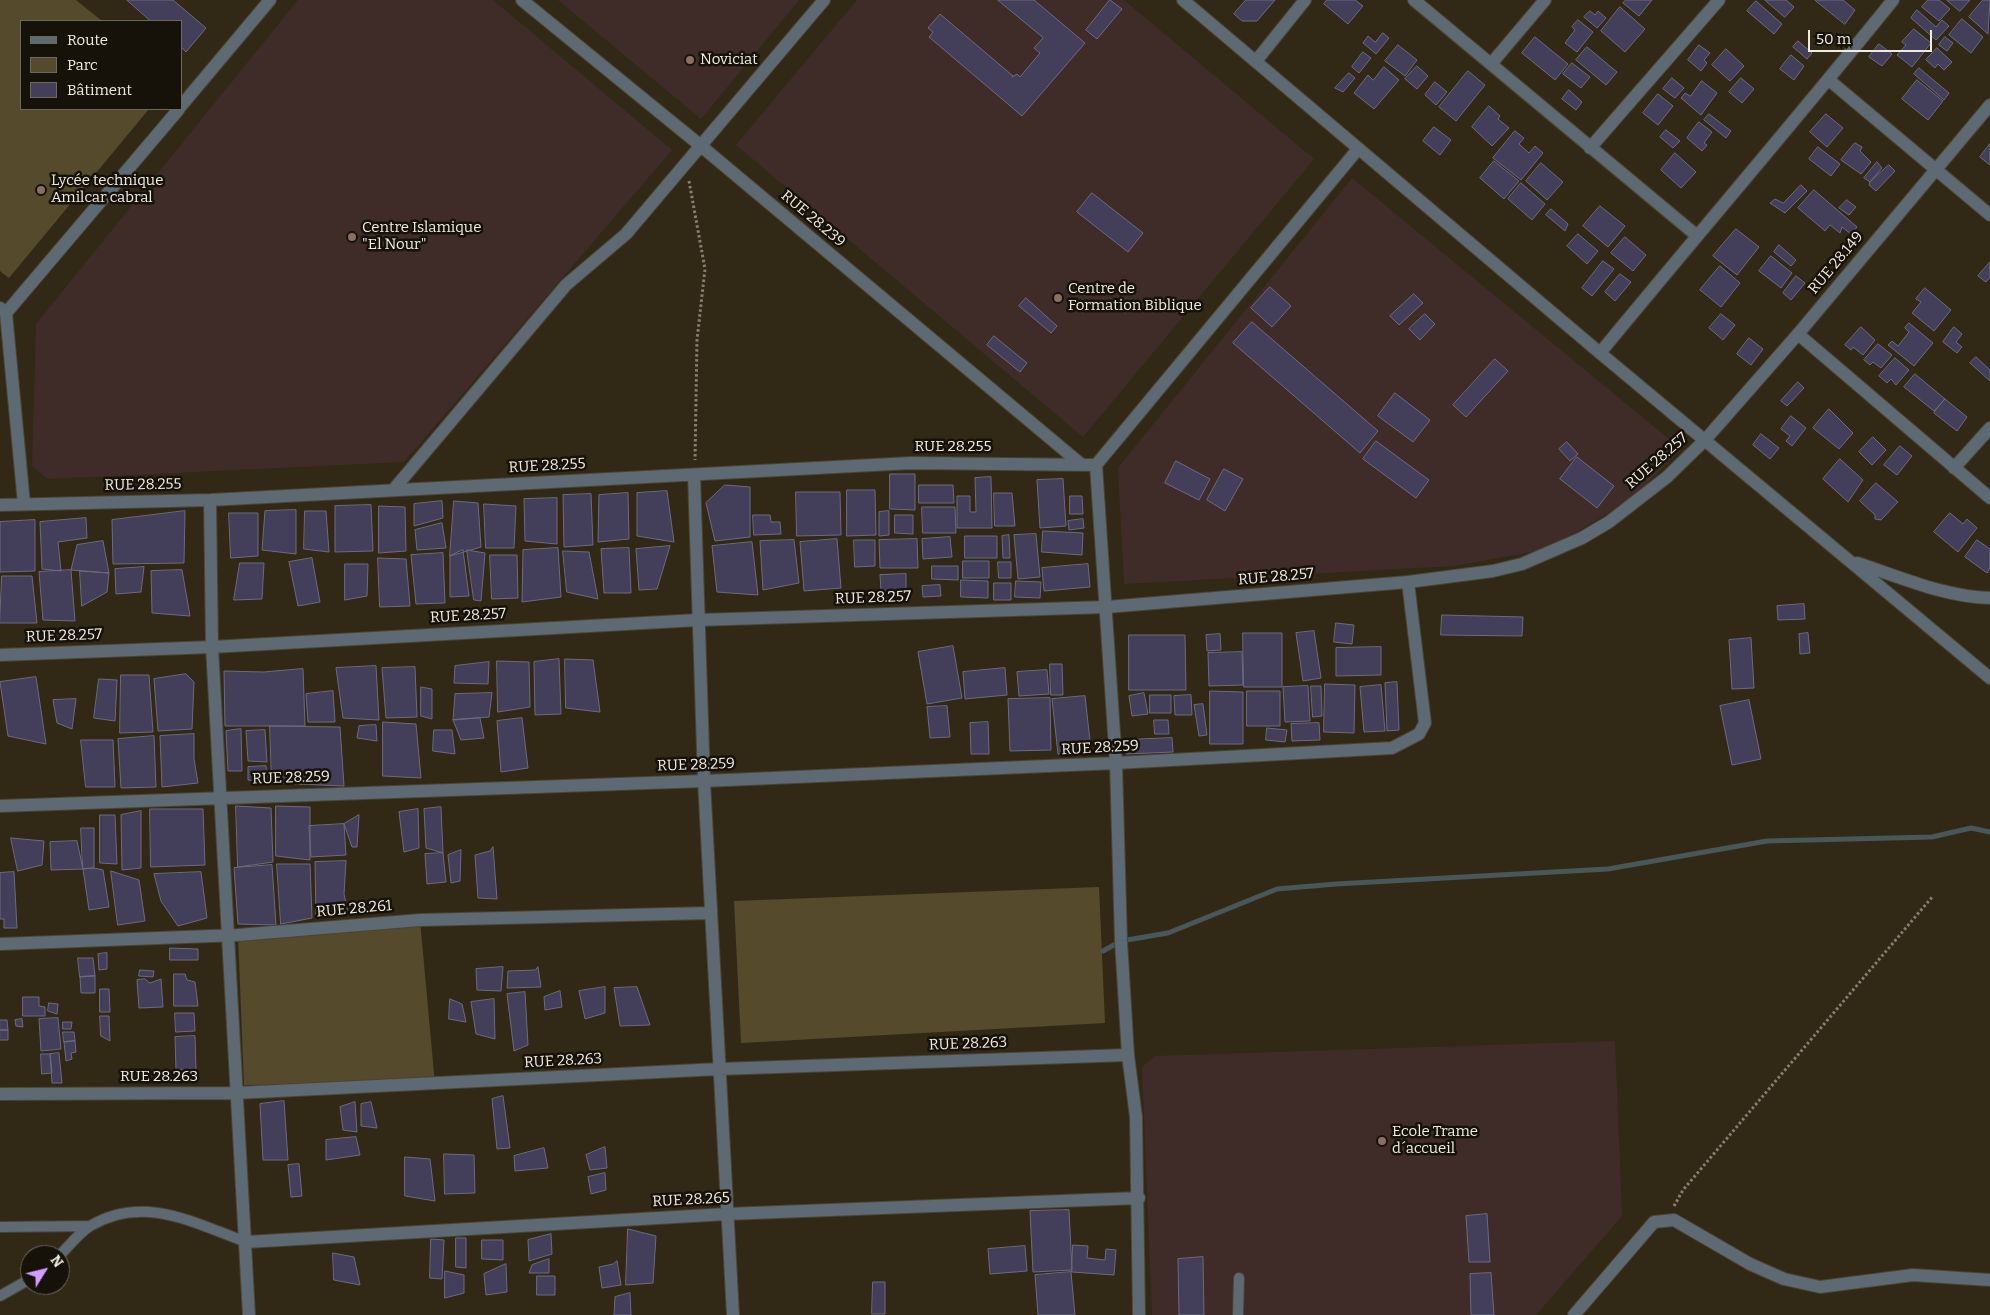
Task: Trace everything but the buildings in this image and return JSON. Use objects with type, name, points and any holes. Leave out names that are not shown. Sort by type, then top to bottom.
[{"type":"street","points":[[182,105],[270,0]]},
{"type":"street","name":"RUE 28.239","points":[[522,0],[701,146],[1082,465]]},
{"type":"street","points":[[394,489],[566,285],[626,234],[662,189],[686,164],[824,0]]},
{"type":"street","points":[[1183,0],[1600,353],[1990,678]]},
{"type":"street","points":[[1256,61],[1305,0]]},
{"type":"street","points":[[1414,0],[1696,235]]},
{"type":"street","points":[[1491,64],[1545,0]]},
{"type":"street","points":[[1590,148],[1719,0]]},
{"type":"street","points":[[1600,353],[1696,235],[1829,80],[1893,0]]},
{"type":"street","points":[[1829,80],[1990,215]]},
{"type":"street","name":"RUE 28.149","points":[[1705,440],[1798,334],[1990,104]]},
{"type":"street","points":[[24,504],[3,310],[178,110]]},
{"type":"street","points":[[1139,1315],[1139,1198],[1136,1116],[1128,1055],[1121,941],[1116,763],[1096,465],[1358,149]]},
{"type":"street","points":[[1798,334],[1990,498]]},
{"type":"street","points":[[1954,468],[1990,428]]},
{"type":"street","name":"RUE 28.257","points":[[0,655],[212,647],[698,620],[1107,607],[1408,582],[1500,570],[1547,554],[1582,538],[1609,522],[1667,478],[1705,440]]},
{"type":"street","name":"RUE 28.255","points":[[0,505],[210,500],[911,463],[1096,465]]},
{"type":"street","points":[[694,475],[710,913],[733,1315]]},
{"type":"street","points":[[210,500],[212,647],[249,1315]]},
{"type":"street","points":[[1849,561],[1924,585],[1978,598],[1990,598]]},
{"type":"street","name":"RUE 28.259","points":[[0,806],[704,781],[1116,763],[1392,748],[1419,734],[1424,723],[1408,582]]},
{"type":"street","name":"RUE 28.261","points":[[0,944],[227,936],[420,920],[710,913]]},
{"type":"street","name":"RUE 28.263","points":[[0,1094],[236,1093],[719,1069],[1128,1055]]},
{"type":"street","name":"RUE 28.265","points":[[246,1242],[727,1214],[1139,1198]]},
{"type":"street","points":[[1574,1315],[1654,1222],[1666,1220],[1674,1220],[1691,1227],[1750,1264],[1784,1279],[1820,1287],[1914,1275],[1990,1280]]},
{"type":"lane","points":[[0,1227],[89,1226],[122,1213],[148,1210],[171,1214],[246,1242]]},
{"type":"lane","points":[[70,1246],[89,1226]]},
{"type":"lane","points":[[1238,1315],[1239,1278]]},
{"type":"lane","points":[[0,1296],[20,1285]]},
{"type":"path","points":[[686,164],[704,269],[697,340],[694,475]]},
{"type":"path","points":[[1666,1220],[1683,1190],[1933,896]]},
{"type":"shaded area","name":"Centre Islamique \"El Nour\"","points":[[298,0],[493,0],[672,150],[404,462],[48,479],[32,466],[36,324]]},
{"type":"shaded area","name":"Noviciat","points":[[558,0],[799,0],[701,119]]},
{"type":"shaded area","name":"Centre de Formation Biblique","points":[[857,0],[1124,0],[1314,159],[1083,437],[736,145]]},
{"type":"shaded area","points":[[1352,178],[1681,449],[1645,486],[1613,510],[1577,532],[1537,551],[1454,566],[1124,584],[1118,468]]},
{"type":"shaded area","name":"Ecole Trame d´accueil","points":[[1615,1041],[1622,1216],[1536,1315],[1152,1315],[1142,1067],[1155,1056]]},
{"type":"green space","name":"Lycée technique Amilcar cabral","points":[[0,0],[76,0],[101,20],[20,20],[20,110],[148,110],[9,278],[0,271]]},
{"type":"green space","points":[[1099,887],[1105,1023],[741,1043],[734,901]]},
{"type":"green space","points":[[420,920],[435,1084],[244,1085],[238,935]]},
{"type":"waterway","points":[[1103,951],[1121,941],[1168,933],[1277,889],[1608,869],[1767,841],[1932,837],[1971,828],[1990,832]]},
{"type":"place","name":"Noviciat","points":[[690,60]]},
{"type":"place","name":"Lycée technique Amilcar cabral","points":[[41,190]]},
{"type":"place","name":"Centre Islamique \"El Nour\"","points":[[352,237]]},
{"type":"place","name":"Centre de Formation Biblique","points":[[1058,298]]},
{"type":"place","name":"Ecole Trame d´accueil","points":[[1382,1141]]}]
